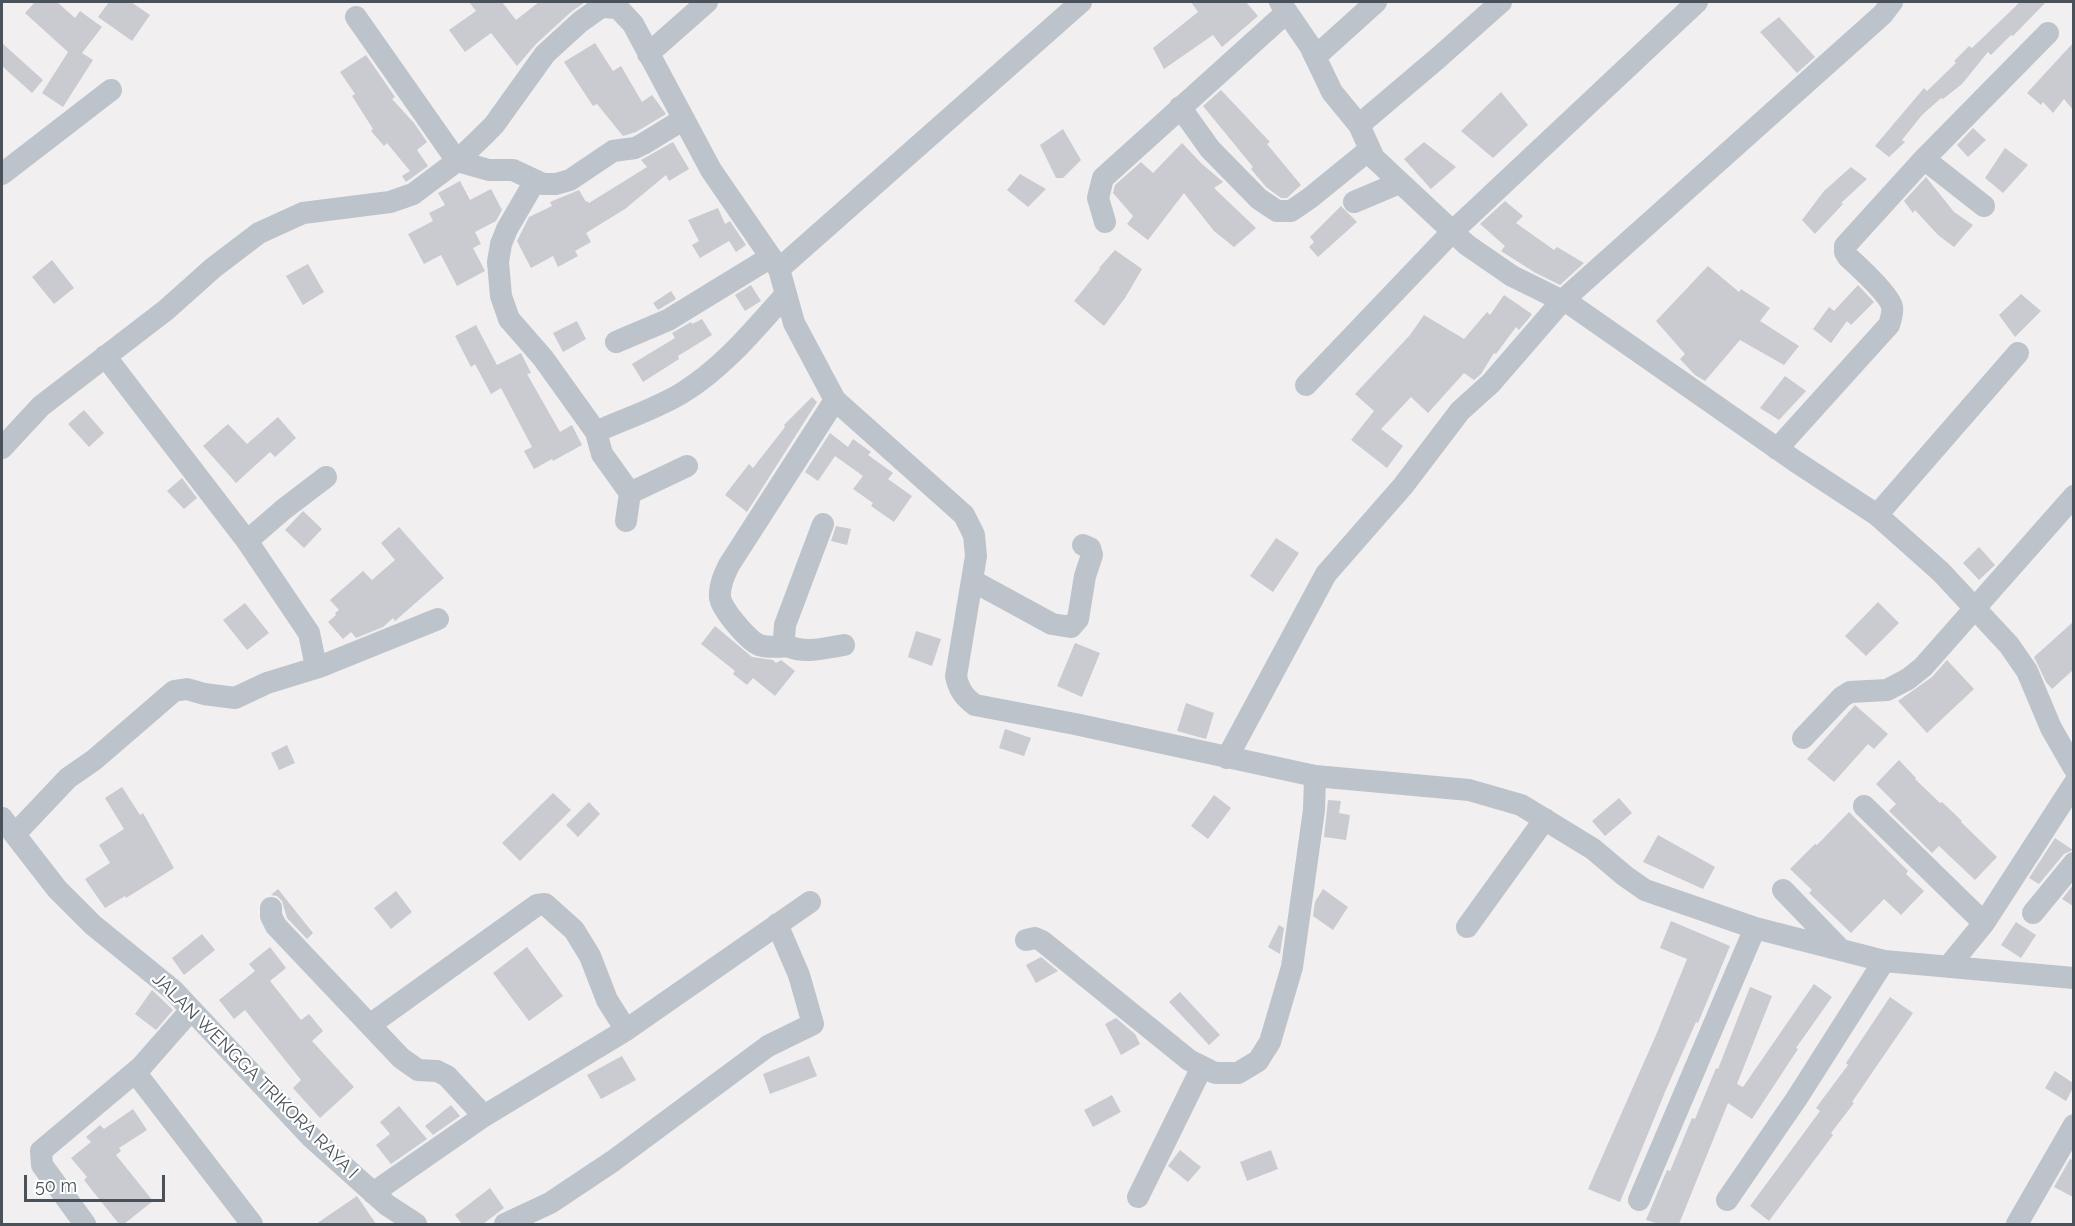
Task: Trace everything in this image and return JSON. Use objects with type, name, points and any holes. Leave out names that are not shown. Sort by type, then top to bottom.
[{"type":"street","points":[[648,54],[707,2]]},
{"type":"street","points":[[616,342],[668,320],[775,263],[1081,2]]},
{"type":"street","points":[[1315,57],[1376,2]]},
{"type":"street","points":[[1359,124],[1501,2]]},
{"type":"street","points":[[1306,385],[1452,232],[1696,2]]},
{"type":"street","points":[[1227,758],[1326,574],[1403,486],[1460,411],[1491,383],[1562,301],[1883,14],[1892,2]]},
{"type":"street","points":[[2,448],[41,406],[166,310],[213,268],[259,233],[303,213],[390,202],[413,194],[457,161],[494,125],[544,54],[600,7],[618,8],[627,17],[711,170],[775,263],[794,323],[835,400],[964,515],[974,535],[976,556],[956,676],[958,687],[975,705],[1076,724],[1315,776],[1469,790],[1521,805],[1593,849],[1645,890],[1755,928],[1884,961],[2073,978]]},
{"type":"street","points":[[1105,222],[1098,198],[1103,178],[1283,7],[1315,57],[1332,92],[1359,124],[1369,150],[1399,183],[1467,245],[1512,276],[1562,301],[1607,329],[1777,449],[1877,515],[1941,572],[2009,645],[2027,671],[2052,728],[2073,768]]},
{"type":"street","points":[[356,17],[457,161],[489,170],[513,170],[523,173],[535,182],[550,185],[570,180],[613,151],[643,144],[684,119]]},
{"type":"street","points":[[1777,449],[1889,325],[1892,305],[1874,282],[1848,256],[1845,246],[1924,159],[2048,33]]},
{"type":"street","points":[[2,174],[111,90]]},
{"type":"street","points":[[1180,107],[1210,149],[1259,199],[1277,210],[1291,211],[1369,150]]},
{"type":"street","points":[[1924,159],[1984,206]]},
{"type":"street","points":[[535,182],[507,229],[501,244],[498,262],[501,296],[509,319],[543,358],[596,432],[602,454],[630,493],[626,521]]},
{"type":"street","points":[[1354,201],[1399,183]]},
{"type":"street","points":[[596,432],[680,395],[707,376],[731,356],[786,294]]},
{"type":"street","points":[[1877,515],[2018,353]]},
{"type":"street","points":[[105,356],[247,541],[309,633],[314,657],[319,667]]},
{"type":"street","points":[[835,400],[729,565],[721,585],[720,596],[722,605],[750,639],[768,647],[787,646],[796,650],[811,651],[844,645]]},
{"type":"street","points":[[630,493],[687,466]]},
{"type":"street","points":[[247,541],[326,477]]},
{"type":"street","points":[[1803,738],[1842,697],[1850,692],[1887,690],[1908,679],[1923,667],[2073,496]]},
{"type":"street","points":[[787,646],[784,639],[785,625],[823,524]]},
{"type":"street","points":[[973,581],[1052,624],[1065,628],[1071,627],[1078,619],[1085,576],[1092,555],[1090,548],[1083,545]]},
{"type":"street","points":[[8,826],[94,760],[174,691],[187,689],[235,698],[267,683],[319,667],[438,619]]},
{"type":"street","points":[[1026,939],[1035,938],[1042,941],[1189,1060],[1215,1073],[1238,1073],[1258,1061],[1270,1042],[1292,967],[1314,810],[1315,776]]},
{"type":"street","points":[[1948,967],[1984,923],[2073,784]]},
{"type":"street","points":[[1864,806],[1984,923]]},
{"type":"street","points":[[1467,927],[1545,819]]},
{"type":"street","name":"JALAN WENGGA TRIKORA RAYA I","points":[[8,826],[57,889],[93,925],[173,990],[311,1137],[387,1205],[416,1224]]},
{"type":"street","points":[[2032,913],[2073,863]]},
{"type":"street","points":[[1783,890],[1839,948]]},
{"type":"street","points":[[374,1192],[484,1116],[626,1030],[810,902]]},
{"type":"street","points":[[371,1024],[537,905],[545,904],[574,930],[590,956],[607,1000],[626,1030]]},
{"type":"street","points":[[271,908],[271,915],[276,926],[411,1066],[418,1070],[437,1071],[447,1076],[484,1116]]},
{"type":"street","points":[[505,1224],[550,1203],[613,1161],[768,1047],[813,1024],[799,975],[777,924]]},
{"type":"street","points":[[1639,1200],[1755,928]]},
{"type":"street","points":[[1727,1200],[1797,1098],[1884,961]]},
{"type":"street","points":[[86,1224],[42,1165],[41,1151],[135,1072],[191,1010]]},
{"type":"street","points":[[1138,1197],[1202,1067]]},
{"type":"street","points":[[135,1072],[252,1224]]},
{"type":"street","points":[[2016,1224],[2073,1125]]},
{"type":"building","points":[[35,2],[57,2],[75,18],[80,11],[102,27],[82,53],[93,60],[63,107],[42,93],[68,52],[25,13]]},
{"type":"building","points":[[109,2],[131,2],[150,15],[132,41],[98,17]]},
{"type":"building","points":[[469,2],[502,2],[516,20],[539,2],[585,2],[536,44],[517,66],[491,33],[465,52],[449,30],[476,11]]},
{"type":"building","points":[[1191,2],[1246,2],[1258,16],[1222,47],[1213,35],[1164,69],[1153,48],[1198,12]]},
{"type":"building","points":[[2020,2],[2046,2],[1991,55],[1988,52],[1962,84],[1922,115],[1902,140],[1905,142],[1889,157],[1875,146],[1924,88],[1927,91],[1956,63],[1954,61],[1969,46],[1972,48]]},
{"type":"building","points":[[1779,17],[1815,57],[1797,73],[1760,32]]},
{"type":"building","points":[[2,43],[43,80],[32,93],[2,66]]},
{"type":"building","points":[[595,43],[613,71],[621,66],[642,102],[652,95],[666,114],[636,132],[623,136],[597,104],[593,106],[564,62]]},
{"type":"building","points":[[2073,43],[2073,110],[2064,99],[2053,113],[2043,102],[2041,105],[2027,93]]},
{"type":"building","points":[[366,55],[395,97],[392,99],[414,123],[427,142],[417,150],[428,166],[406,182],[402,176],[410,171],[387,143],[384,146],[371,131],[373,129],[352,96],[355,94],[340,72]]},
{"type":"building","points":[[1221,90],[1270,142],[1267,144],[1301,185],[1287,198],[1281,198],[1266,187],[1251,169],[1253,167],[1203,106]]},
{"type":"building","points":[[1501,92],[1528,125],[1493,158],[1461,131]]},
{"type":"building","points":[[1973,128],[1986,140],[1968,157],[1957,145]]},
{"type":"building","points":[[1063,129],[1081,160],[1063,178],[1056,178],[1040,145]]},
{"type":"building","points":[[673,142],[689,169],[669,181],[666,175],[625,209],[586,233],[591,242],[575,251],[578,256],[558,267],[553,256],[531,268],[517,241],[529,217],[552,206],[550,202],[579,190],[589,203],[647,167],[641,160]]},
{"type":"building","points":[[1424,142],[1456,167],[1431,189],[1404,159]]},
{"type":"building","points":[[1182,143],[1223,182],[1214,188],[1256,228],[1234,247],[1214,231],[1184,193],[1148,240],[1127,224],[1133,216],[1113,193],[1115,185],[1141,162],[1153,173]]},
{"type":"building","points":[[2005,148],[2028,165],[2003,193],[1985,178]]},
{"type":"building","points":[[1851,167],[1867,179],[1841,203],[1843,204],[1815,234],[1802,220],[1824,191]]},
{"type":"building","points":[[1020,174],[1046,189],[1028,207],[1007,190]]},
{"type":"building","points":[[1926,177],[1954,212],[1973,225],[1954,247],[1938,235],[1915,210],[1913,213],[1904,201]]},
{"type":"building","points":[[460,181],[470,200],[491,189],[502,210],[496,221],[475,232],[481,244],[473,248],[485,271],[457,286],[441,255],[424,264],[408,234],[433,221],[429,213],[445,205],[438,193]]},
{"type":"building","points":[[1505,201],[1523,216],[1516,223],[1554,250],[1557,247],[1584,263],[1560,285],[1501,251],[1505,246],[1480,224]]},
{"type":"building","points":[[1341,206],[1357,222],[1318,257],[1309,247],[1314,242],[1310,237]]},
{"type":"building","points":[[718,208],[725,224],[730,221],[746,245],[736,252],[729,241],[700,258],[692,245],[699,241],[688,220]]},
{"type":"building","points":[[1115,250],[1142,269],[1125,298],[1104,326],[1074,301]]},
{"type":"building","points":[[52,260],[74,288],[54,304],[32,277]]},
{"type":"building","points":[[308,264],[324,292],[303,305],[286,276]]},
{"type":"building","points":[[1708,266],[1739,292],[1741,289],[1770,308],[1760,321],[1799,346],[1784,365],[1740,340],[1705,381],[1695,375],[1680,359],[1685,354],[1656,321]]},
{"type":"building","points":[[751,285],[761,301],[745,311],[735,295]]},
{"type":"building","points":[[1858,285],[1874,302],[1851,325],[1847,321],[1831,343],[1813,329],[1829,307],[1834,311]]},
{"type":"building","points":[[671,291],[676,299],[658,310],[653,303]]},
{"type":"building","points":[[2021,294],[2041,311],[2015,337],[1999,315]]},
{"type":"building","points":[[1504,295],[1532,314],[1530,317],[1519,330],[1516,327],[1496,354],[1494,353],[1481,374],[1474,380],[1464,373],[1428,413],[1411,397],[1381,429],[1403,446],[1387,468],[1351,440],[1374,411],[1355,394],[1410,335],[1424,315],[1464,339],[1487,312],[1490,315]]},
{"type":"building","points":[[702,319],[712,335],[643,382],[632,364],[675,338],[672,333],[691,322],[692,324]]},
{"type":"building","points":[[577,321],[586,339],[563,352],[553,333]]},
{"type":"building","points":[[476,325],[497,365],[521,353],[531,373],[527,374],[560,432],[572,425],[582,445],[534,469],[524,451],[532,447],[501,388],[491,394],[475,364],[471,367],[455,336]]},
{"type":"building","points":[[1785,376],[1806,391],[1779,420],[1760,408]]},
{"type":"building","points":[[812,397],[817,402],[747,512],[725,495],[749,464],[753,468],[785,427],[784,425]]},
{"type":"building","points":[[84,410],[104,433],[89,447],[68,424]]},
{"type":"building","points":[[278,417],[296,438],[275,457],[270,452],[236,483],[203,446],[228,424],[247,444]]},
{"type":"building","points":[[830,433],[848,447],[853,439],[871,452],[868,455],[893,473],[888,479],[912,496],[894,522],[871,506],[873,503],[853,489],[863,476],[835,456],[818,481],[805,472]]},
{"type":"building","points":[[182,478],[197,498],[184,509],[167,491]]},
{"type":"building","points":[[303,511],[322,529],[304,548],[285,530]]},
{"type":"building","points":[[836,526],[851,529],[847,545],[831,541]]},
{"type":"building","points":[[399,527],[444,578],[395,621],[393,618],[383,627],[356,638],[351,632],[343,639],[328,622],[339,610],[330,600],[363,571],[372,580],[395,560],[381,543]]},
{"type":"building","points":[[1276,538],[1299,553],[1273,592],[1250,576]]},
{"type":"building","points":[[1979,547],[1995,565],[1979,580],[1963,563]]},
{"type":"building","points":[[1878,602],[1899,623],[1866,656],[1845,636]]},
{"type":"building","points":[[245,603],[269,633],[247,650],[223,620]]},
{"type":"building","points":[[2073,622],[2073,670],[2052,689],[2034,657]]},
{"type":"building","points":[[715,626],[752,657],[773,660],[776,663],[781,660],[795,671],[775,696],[753,678],[747,685],[733,674],[735,671],[701,644]]},
{"type":"building","points":[[916,631],[941,639],[932,666],[908,657]]},
{"type":"building","points":[[1075,643],[1100,653],[1082,697],[1057,686]]},
{"type":"building","points":[[1947,660],[1974,689],[1927,733],[1898,701],[1932,677]]},
{"type":"building","points":[[1186,703],[1214,713],[1206,739],[1177,731]]},
{"type":"building","points":[[1855,705],[1888,734],[1874,749],[1868,744],[1834,782],[1807,759]]},
{"type":"building","points":[[1005,729],[1031,738],[1024,756],[999,748]]},
{"type":"building","points":[[287,745],[295,763],[279,770],[271,753]]},
{"type":"building","points":[[1899,760],[1915,779],[1962,821],[1997,857],[1975,880],[1939,846],[1932,853],[1889,811],[1896,804],[1876,784]]},
{"type":"building","points":[[122,787],[140,815],[143,813],[174,868],[126,898],[125,896],[105,908],[85,879],[110,863],[99,845],[124,829],[105,798]]},
{"type":"building","points":[[553,793],[571,810],[520,861],[502,843]]},
{"type":"building","points":[[1214,795],[1231,808],[1208,839],[1191,826]]},
{"type":"building","points":[[1619,798],[1632,813],[1605,836],[1592,821]]},
{"type":"building","points":[[1328,800],[1341,801],[1339,813],[1350,815],[1346,840],[1324,837]]},
{"type":"building","points":[[589,802],[600,814],[578,837],[566,825]]},
{"type":"building","points":[[1849,812],[1908,871],[1906,874],[1924,891],[1901,915],[1884,899],[1851,933],[1809,893],[1812,890],[1790,869]]},
{"type":"building","points":[[1658,835],[1715,867],[1703,889],[1643,862]]},
{"type":"building","points":[[2055,838],[2073,850],[2064,854],[2039,884],[2029,878]]},
{"type":"building","points":[[2073,885],[2073,906],[2062,899]]},
{"type":"building","points":[[278,889],[313,933],[307,939],[287,918],[282,901],[277,896],[271,895]]},
{"type":"building","points":[[1323,889],[1348,907],[1333,930],[1313,916],[1315,902]]},
{"type":"building","points":[[396,891],[412,912],[391,929],[374,908]]},
{"type":"building","points":[[1671,921],[1730,946],[1698,1023],[1696,1022],[1665,1092],[1620,1202],[1588,1189],[1687,959],[1660,948]]},
{"type":"building","points":[[2016,922],[2036,935],[2021,958],[2001,945]]},
{"type":"building","points":[[1279,925],[1284,928],[1280,954],[1268,947]]},
{"type":"building","points":[[202,934],[215,950],[184,975],[172,958]]},
{"type":"building","points":[[270,947],[286,968],[270,981],[301,1020],[309,1014],[323,1031],[312,1041],[354,1087],[320,1118],[293,1088],[301,1080],[245,1010],[234,1019],[219,1000],[255,971],[249,964]]},
{"type":"building","points":[[527,947],[563,996],[529,1021],[493,973]]},
{"type":"building","points":[[1041,957],[1058,971],[1036,983],[1026,965]]},
{"type":"building","points":[[1814,984],[1832,997],[1796,1048],[1798,1049],[1752,1119],[1728,1103],[1679,1224],[1659,1224],[1646,1220],[1667,1170],[1670,1171],[1692,1118],[1695,1119],[1716,1068],[1718,1069],[1750,987],[1772,996],[1737,1084],[1743,1087]]},
{"type":"building","points":[[152,990],[173,1010],[156,1030],[135,1014]]},
{"type":"building","points":[[1180,992],[1220,1035],[1209,1045],[1169,1002]]},
{"type":"building","points":[[1890,997],[1913,1013],[1852,1102],[1854,1103],[1831,1133],[1833,1135],[1769,1221],[1750,1206],[1820,1111],[1816,1108],[1848,1065],[1846,1063]]},
{"type":"building","points":[[1116,1018],[1135,1034],[1140,1044],[1121,1055],[1105,1024]]},
{"type":"building","points":[[622,1056],[636,1080],[601,1099],[587,1075]]},
{"type":"building","points":[[809,1056],[817,1076],[770,1094],[763,1074]]},
{"type":"building","points":[[2055,1071],[2073,1083],[2073,1088],[2066,1101],[2045,1088]]},
{"type":"building","points":[[1112,1095],[1121,1112],[1093,1127],[1084,1110]]},
{"type":"building","points":[[451,1105],[460,1116],[433,1135],[425,1126]]},
{"type":"building","points":[[399,1106],[427,1139],[391,1164],[376,1145],[390,1134],[380,1122]]},
{"type":"building","points":[[133,1109],[147,1130],[119,1148],[121,1151],[116,1155],[153,1201],[124,1224],[119,1224],[84,1180],[87,1177],[71,1158],[91,1142],[86,1137],[100,1125],[104,1129]]},
{"type":"building","points":[[1180,1150],[1201,1167],[1188,1182],[1168,1166]]},
{"type":"building","points":[[1271,1150],[1278,1169],[1247,1181],[1240,1162]]},
{"type":"building","points":[[2070,1159],[2073,1160],[2073,1197],[2054,1187]]},
{"type":"building","points":[[490,1188],[504,1208],[483,1224],[462,1224],[455,1215]]},
{"type":"building","points":[[357,1196],[376,1224],[316,1224]]}]
